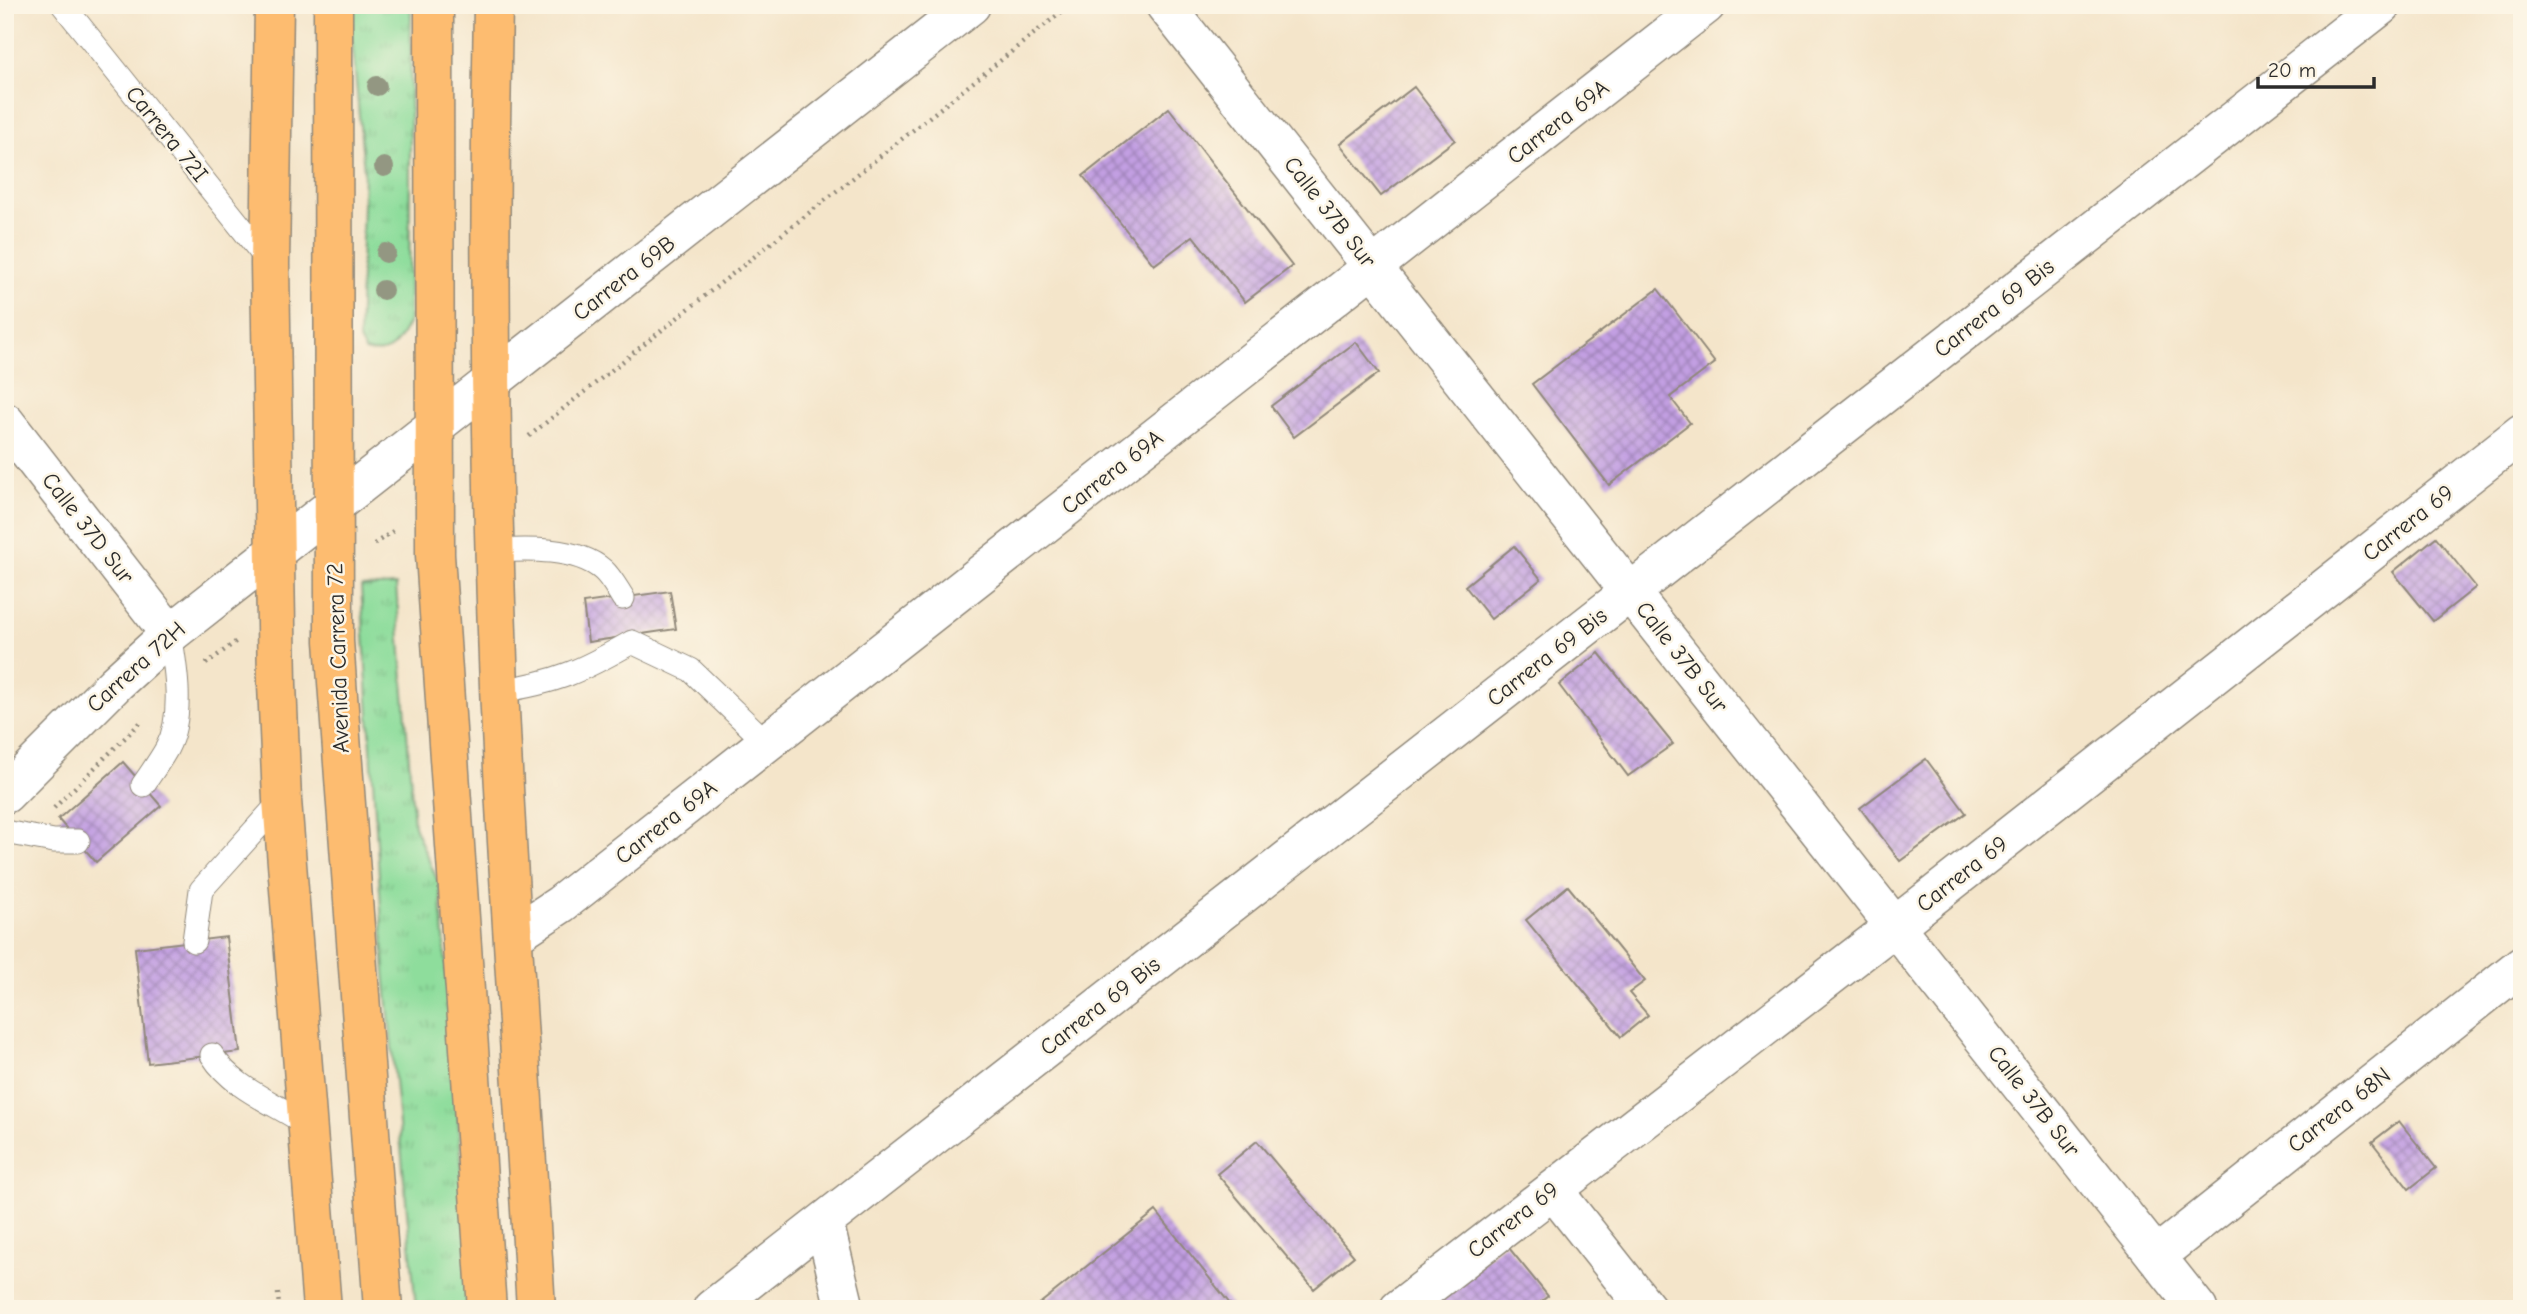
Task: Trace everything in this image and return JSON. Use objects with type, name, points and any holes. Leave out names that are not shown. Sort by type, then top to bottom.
[{"type":"highway","points":[[274,5],[270,264],[282,800],[322,1309]]},
{"type":"highway","name":"Avenida Carrera 72","points":[[333,5],[334,572],[337,699],[383,1309]]},
{"type":"highway","points":[[434,5],[434,426],[439,620],[487,1309]]},
{"type":"highway","points":[[493,5],[490,382],[494,551],[499,691],[536,1309]]},
{"type":"highway","points":[[484,1264],[529,1186]]},
{"type":"street","name":"Carrera 69B","points":[[275,550],[971,5]]},
{"type":"street","name":"Calle 37B Sur","points":[[1165,5],[2198,1309]]},
{"type":"street","name":"Carrera 69A","points":[[514,935],[561,904],[1706,5]]},
{"type":"street","name":"Carrera 69 Bis","points":[[712,1309],[2382,5]]},
{"type":"street","name":"Calle 37D Sur","points":[[5,422],[170,634]]},
{"type":"street","name":"Carrera 69","points":[[1399,1309],[1895,926],[2522,433]]},
{"type":"street","name":"Carrera 72H","points":[[5,794],[116,683],[170,634],[275,550]]},
{"type":"street","name":"Carrera 68N","points":[[2156,1256],[2522,965]]},
{"type":"street","points":[[1553,1190],[1647,1309]]},
{"type":"street","points":[[824,1222],[845,1309]]},
{"type":"lane","name":"Carrera 72I","points":[[63,5],[270,264]]},
{"type":"lane","points":[[494,551],[541,549],[576,558],[602,569],[623,598]]},
{"type":"lane","points":[[143,785],[169,746],[178,685],[170,634]]},
{"type":"lane","points":[[499,691],[548,683],[575,674],[632,639],[691,670],[767,743]]},
{"type":"lane","points":[[194,941],[201,890],[282,800]]},
{"type":"lane","points":[[15,834],[78,841]]},
{"type":"lane","points":[[212,1055],[222,1071],[269,1105],[288,1112],[309,1126]]},
{"type":"path","points":[[492,462],[534,433],[1070,5]]},
{"type":"path","points":[[334,572],[435,502]]},
{"type":"path","points":[[15,834],[178,685],[276,612]]},
{"type":"green space","points":[[349,5],[411,5],[409,321],[393,347],[374,353],[365,351],[359,341],[364,171]]},
{"type":"green space","points":[[396,585],[414,826],[440,886],[473,1309],[416,1309],[385,973],[361,587]]},
{"type":"building","points":[[1414,87],[1455,140],[1381,196],[1340,144]]},
{"type":"building","points":[[1169,108],[1292,266],[1245,302],[1193,236],[1154,265],[1083,176]]},
{"type":"building","points":[[1658,289],[1715,363],[1670,397],[1690,423],[1609,485],[1532,384]]},
{"type":"building","points":[[1356,342],[1379,373],[1294,437],[1271,406]]},
{"type":"building","points":[[2436,537],[2476,587],[2433,621],[2393,572]]},
{"type":"building","points":[[1514,546],[1541,579],[1491,619],[1465,586]]},
{"type":"building","points":[[670,591],[676,629],[588,642],[583,603]]},
{"type":"building","points":[[1599,653],[1673,744],[1628,776],[1559,685]]},
{"type":"building","points":[[1926,759],[1966,813],[1900,861],[1860,808]]},
{"type":"building","points":[[123,762],[161,806],[96,862],[58,819]]},
{"type":"building","points":[[1568,886],[1645,981],[1629,993],[1648,1015],[1621,1037],[1526,920]]},
{"type":"building","points":[[226,937],[240,1052],[148,1063],[135,948]]},
{"type":"building","points":[[2399,1121],[2436,1168],[2409,1189],[2372,1142]]},
{"type":"building","points":[[1257,1141],[1354,1256],[1314,1289],[1217,1174]]},
{"type":"building","points":[[1156,1211],[1234,1309],[1033,1309]]},
{"type":"building","points":[[1505,1243],[1548,1296],[1532,1309],[1440,1309],[1433,1300]]}]
